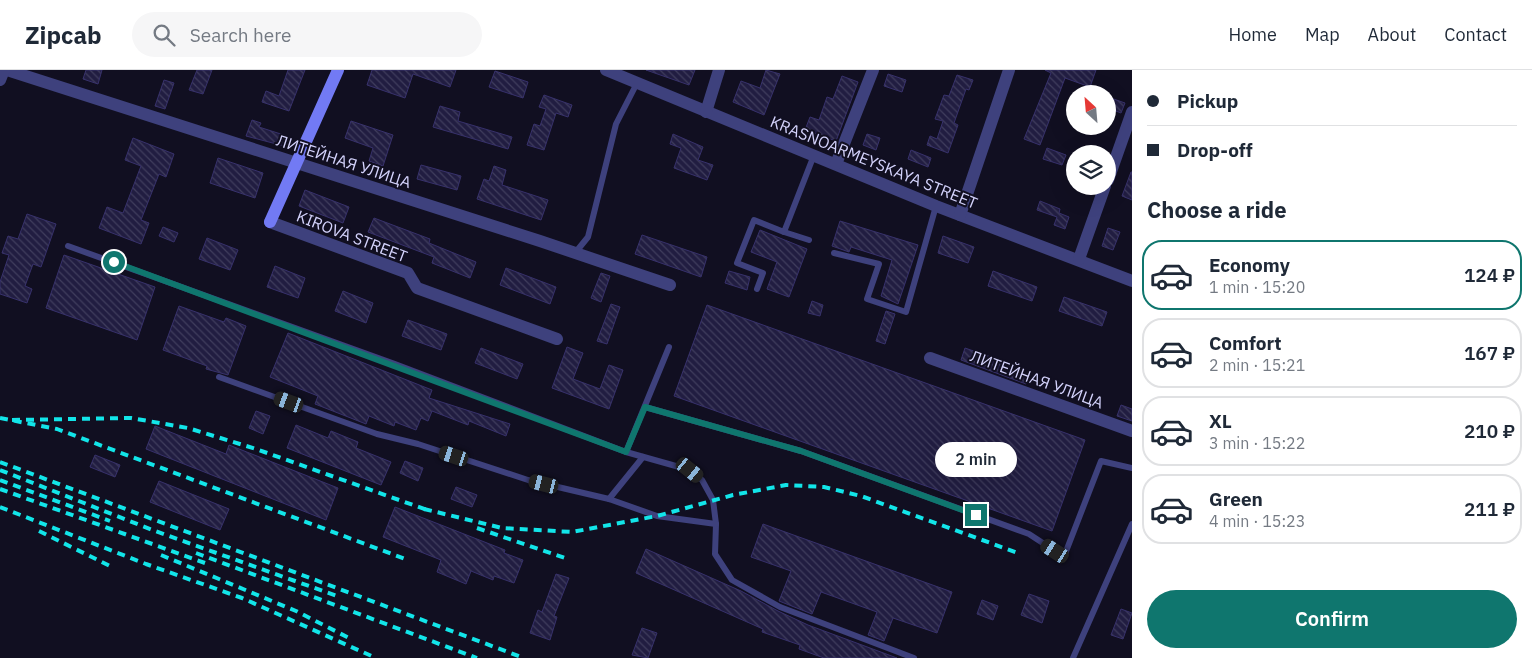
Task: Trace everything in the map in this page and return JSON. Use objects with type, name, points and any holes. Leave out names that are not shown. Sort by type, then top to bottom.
[{"type":"street","points":[[0,80],[6,70]]},
{"type":"street","name":"ЛИТЕЙНАЯ УЛИЦА","points":[[6,70],[85,96],[184,125],[296,164],[670,285]]},
{"type":"street","points":[[296,164],[338,70]]},
{"type":"street","name":"KRASNOARMEYSKAYA STREET","points":[[606,70],[936,206],[1132,280]]},
{"type":"street","points":[[706,112],[719,70]]},
{"type":"street","points":[[836,164],[873,70]]},
{"type":"street","points":[[960,215],[1009,70]]},
{"type":"street","points":[[1116,157],[1132,112]]},
{"type":"street","name":"KIROVA STREET","points":[[296,164],[270,222],[408,274],[417,288],[557,339]]},
{"type":"street","points":[[1079,259],[1102,195]]},
{"type":"street","name":"ЛИТЕЙНАЯ УЛИЦА","points":[[930,358],[1132,431]]},
{"type":"lane","points":[[575,253],[588,237],[616,124],[637,83]]},
{"type":"lane","points":[[784,232],[814,155]]},
{"type":"lane","points":[[834,252],[878,264],[867,299],[906,312],[936,206]]},
{"type":"lane","points":[[757,289],[763,273],[737,263],[754,220],[809,240]]},
{"type":"lane","points":[[68,246],[386,361],[626,452],[690,470],[702,480],[713,500],[716,524],[715,554],[732,580],[780,607],[914,658]]},
{"type":"lane","points":[[626,452],[669,347]]},
{"type":"lane","points":[[219,377],[377,434],[418,444],[528,480],[609,500],[657,516],[716,524]]},
{"type":"lane","points":[[645,407],[801,451],[1028,534],[1055,551],[1065,554],[1101,461],[1132,468]]},
{"type":"lane","points":[[609,500],[643,457]]},
{"type":"lane","points":[[1073,658],[1132,524]]},
{"type":"building","points":[[86,70],[102,70],[98,84],[83,79]]},
{"type":"building","points":[[197,70],[212,70],[203,94],[189,90]]},
{"type":"building","points":[[288,70],[305,70],[289,111],[262,102],[266,91],[279,96]]},
{"type":"building","points":[[372,70],[456,70],[450,87],[413,74],[405,98],[367,85]]},
{"type":"building","points":[[646,70],[695,70],[689,85]]},
{"type":"building","points":[[766,70],[780,74],[764,115],[733,102],[741,81],[760,88]]},
{"type":"building","points":[[1045,70],[1096,70],[1091,85],[1084,85],[1065,78],[1040,145],[1024,139],[1051,73]]},
{"type":"building","points":[[495,71],[528,82],[523,98],[489,87]]},
{"type":"building","points":[[888,74],[906,80],[902,92],[884,86]]},
{"type":"building","points":[[957,75],[973,80],[969,90],[966,89],[954,123],[958,125],[948,153],[927,145],[930,136],[937,139],[943,121],[935,119],[944,95],[949,96]]},
{"type":"building","points":[[842,76],[858,82],[836,141],[805,130],[810,117],[819,120],[827,97],[833,99]]},
{"type":"building","points":[[164,80],[174,83],[165,109],[155,106]]},
{"type":"building","points":[[544,95],[572,105],[568,117],[556,113],[544,150],[527,145],[534,124],[540,126],[546,109],[539,107]]},
{"type":"building","points":[[1116,100],[1125,103],[1121,113],[1116,111]]},
{"type":"building","points":[[440,106],[460,112],[458,121],[512,137],[508,149],[433,127]]},
{"type":"building","points":[[252,120],[261,123],[259,127],[287,136],[284,146],[246,136]]},
{"type":"building","points":[[351,121],[393,135],[383,166],[369,161],[373,148],[345,138]]},
{"type":"building","points":[[673,134],[703,147],[698,160],[713,165],[707,180],[674,168],[681,148],[670,144]]},
{"type":"building","points":[[867,134],[880,138],[876,150],[863,145]]},
{"type":"building","points":[[133,138],[174,154],[166,177],[159,174],[141,220],[149,223],[141,244],[99,228],[107,207],[123,213],[141,166],[125,160]]},
{"type":"building","points":[[1047,148],[1066,155],[1062,165],[1043,159]]},
{"type":"building","points":[[911,150],[931,158],[928,167],[908,159]]},
{"type":"building","points":[[218,158],[263,173],[255,198],[210,183]]},
{"type":"building","points":[[421,165],[461,176],[457,190],[417,179]]},
{"type":"building","points":[[494,166],[506,170],[502,185],[548,200],[541,220],[477,199],[484,179],[489,181]]},
{"type":"building","points":[[1132,172],[1132,200],[1122,196]]},
{"type":"building","points":[[305,190],[349,207],[343,223],[299,206]]},
{"type":"building","points":[[1040,201],[1060,209],[1059,213],[1069,217],[1065,229],[1054,225],[1057,217],[1037,210]]},
{"type":"building","points":[[27,214],[56,224],[41,267],[33,264],[25,286],[32,289],[27,303],[0,294],[0,282],[9,255],[2,253],[8,236],[18,239]]},
{"type":"building","points":[[374,218],[430,239],[429,243],[476,262],[470,278],[432,263],[434,257],[368,232]]},
{"type":"building","points":[[840,221],[918,245],[898,304],[881,296],[892,260],[851,247],[849,252],[832,246]]},
{"type":"building","points":[[163,227],[178,233],[174,242],[159,236]]},
{"type":"building","points":[[1108,228],[1120,232],[1113,250],[1102,246]]},
{"type":"building","points":[[760,230],[807,249],[789,297],[767,289],[777,262],[751,252]]},
{"type":"building","points":[[642,235],[707,257],[701,277],[635,254]]},
{"type":"building","points":[[943,236],[974,247],[968,263],[938,253]]},
{"type":"building","points":[[207,238],[238,250],[230,270],[199,259]]},
{"type":"building","points":[[64,255],[155,287],[137,340],[46,308]]},
{"type":"building","points":[[275,266],[305,278],[298,298],[267,287]]},
{"type":"building","points":[[506,268],[556,287],[550,304],[500,285]]},
{"type":"building","points":[[729,271],[750,277],[747,290],[725,283]]},
{"type":"building","points":[[993,271],[1037,287],[1032,301],[988,286]]},
{"type":"building","points":[[601,273],[610,276],[601,302],[591,298]]},
{"type":"building","points":[[343,291],[373,303],[366,323],[335,311]]},
{"type":"building","points":[[1064,297],[1107,312],[1102,326],[1059,311]]},
{"type":"building","points":[[812,301],[823,305],[820,316],[808,313]]},
{"type":"building","points":[[611,304],[620,307],[607,344],[597,341]]},
{"type":"building","points":[[707,305],[1085,440],[1052,531],[674,396]]},
{"type":"building","points":[[179,306],[224,322],[226,318],[246,326],[228,375],[206,369],[207,366],[163,350]]},
{"type":"building","points":[[886,311],[895,314],[885,344],[876,341]]},
{"type":"building","points":[[408,320],[447,334],[441,350],[402,336]]},
{"type":"building","points":[[288,333],[432,390],[429,398],[510,424],[506,436],[469,421],[468,425],[432,411],[428,421],[421,418],[416,430],[395,422],[394,426],[369,416],[366,424],[315,404],[318,396],[270,377]]},
{"type":"building","points":[[567,347],[583,353],[573,379],[600,389],[609,365],[623,370],[609,409],[552,388]]},
{"type":"building","points":[[481,348],[523,364],[517,379],[475,363]]},
{"type":"building","points":[[965,348],[1011,364],[1010,368],[1029,375],[1026,384],[961,360]]},
{"type":"building","points":[[1121,405],[1132,409],[1132,421],[1117,416]]},
{"type":"building","points":[[256,411],[270,416],[263,434],[249,428]]},
{"type":"building","points":[[296,425],[328,438],[331,431],[358,442],[356,448],[391,462],[381,485],[287,448]]},
{"type":"building","points":[[155,426],[226,454],[229,445],[338,488],[326,520],[146,449]]},
{"type":"building","points":[[95,455],[120,465],[115,477],[90,467]]},
{"type":"building","points":[[405,461],[423,468],[418,481],[400,473]]},
{"type":"building","points":[[159,481],[229,509],[220,530],[150,502]]},
{"type":"building","points":[[456,487],[477,495],[472,507],[451,499]]},
{"type":"building","points":[[395,507],[505,550],[504,553],[523,560],[514,583],[494,576],[493,580],[471,571],[466,584],[437,572],[441,560],[383,537]]},
{"type":"building","points":[[763,524],[952,592],[937,633],[893,618],[884,641],[868,635],[877,612],[821,592],[812,614],[779,601],[791,571],[751,557]]},
{"type":"building","points":[[646,549],[741,591],[808,625],[897,658],[824,658],[799,649],[800,645],[762,632],[763,629],[636,573]]},
{"type":"building","points":[[556,574],[569,578],[554,616],[557,617],[550,640],[530,633],[538,610],[542,612]]},
{"type":"building","points":[[1029,594],[1049,601],[1042,623],[1021,615]]},
{"type":"building","points":[[982,600],[998,606],[993,620],[977,614]]},
{"type":"building","points":[[1121,609],[1132,613],[1123,639],[1111,635]]},
{"type":"building","points":[[642,628],[657,633],[648,658],[632,655]]},
{"type":"railway","points":[[0,418],[57,429],[408,560]]},
{"type":"railway","points":[[12,420],[131,418],[188,428],[256,449],[430,511]]},
{"type":"railway","points":[[0,462],[524,658]]},
{"type":"railway","points":[[0,470],[155,531],[337,596]]},
{"type":"railway","points":[[0,480],[110,521]]},
{"type":"railway","points":[[424,509],[502,528],[572,532],[657,516],[733,495],[786,485],[824,487],[861,496],[1018,553]]},
{"type":"railway","points":[[0,489],[205,563]]},
{"type":"railway","points":[[0,507],[146,564],[242,598],[376,658]]},
{"type":"railway","points":[[477,528],[568,559]]},
{"type":"railway","points":[[39,531],[114,568]]},
{"type":"railway","points":[[196,553],[477,658]]},
{"type":"railway","points":[[161,555],[296,611],[351,639]]},
{"type":"route","points":[[114,262],[413,371],[626,452],[645,407],[801,451],[976,515]]}]
